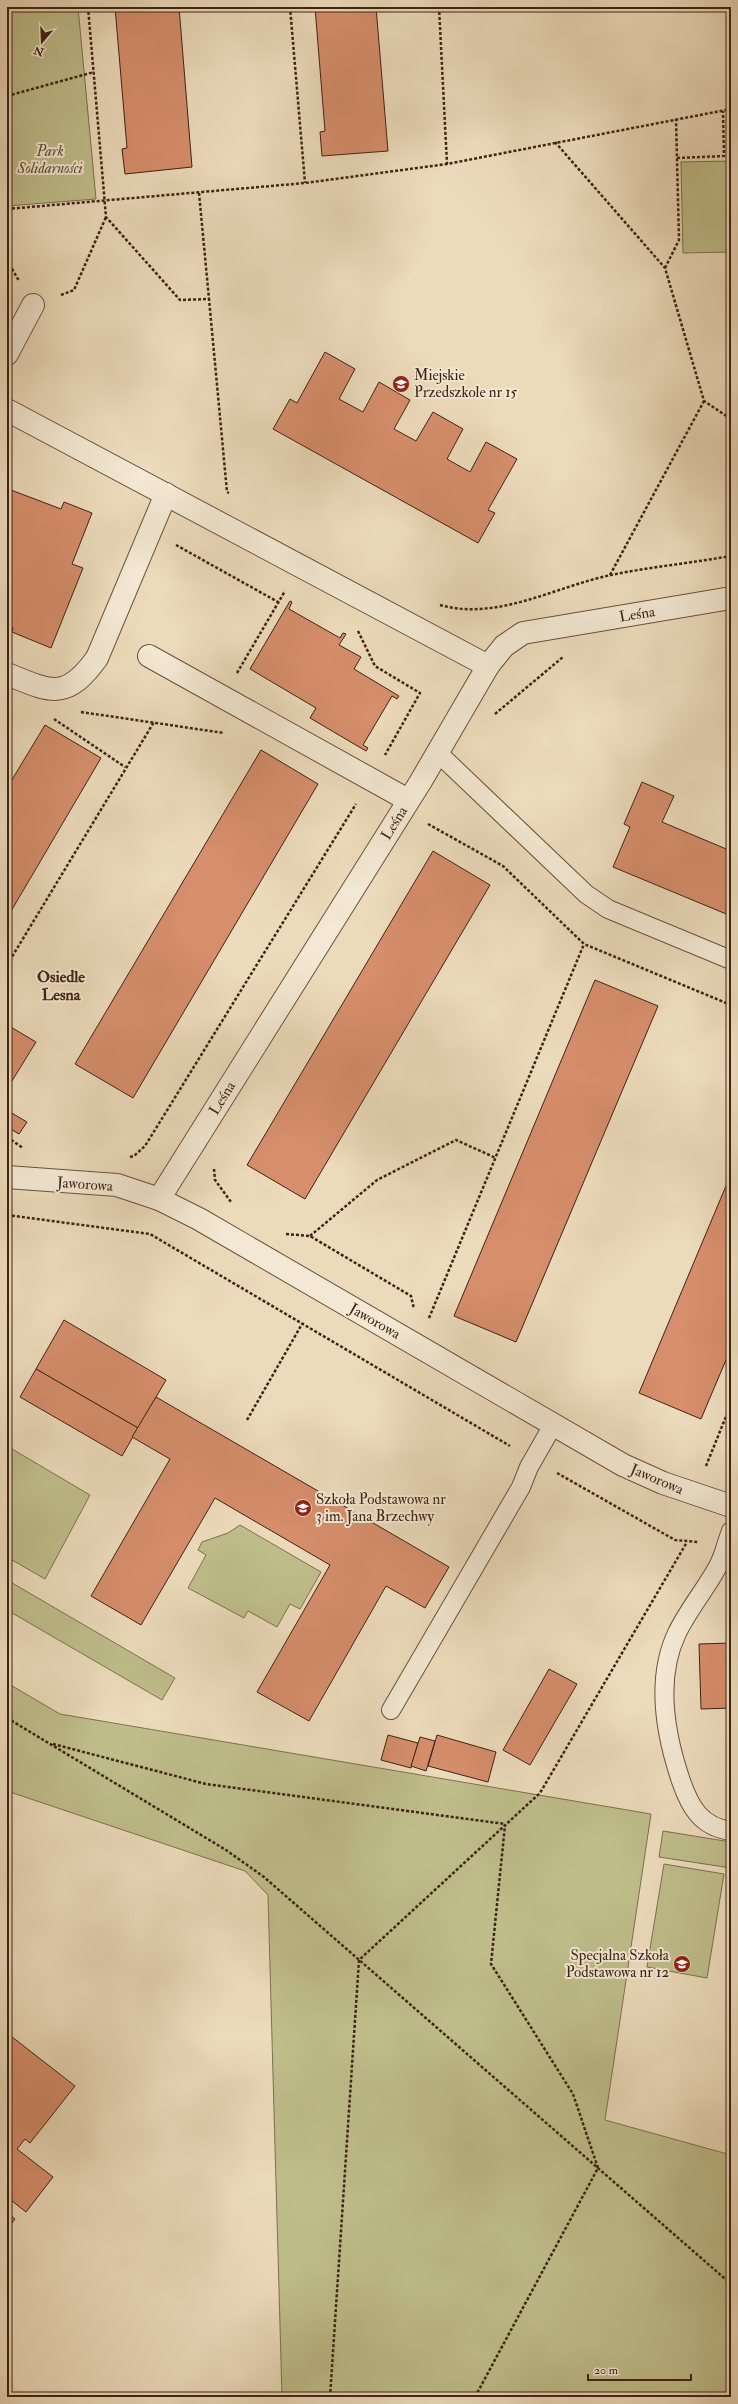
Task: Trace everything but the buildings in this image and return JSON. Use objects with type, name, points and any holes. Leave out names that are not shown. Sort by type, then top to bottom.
[{"type":"street","points":[[7,354],[33,305]]},
{"type":"street","points":[[7,410],[488,666]]},
{"type":"street","points":[[7,674],[34,685],[53,689],[71,686],[83,678],[97,658],[166,494]]},
{"type":"street","name":"Leśna","points":[[159,1199],[408,800],[488,666],[504,646],[523,633],[731,598]]},
{"type":"street","points":[[149,656],[408,800]]},
{"type":"street","name":"Jaworowa","points":[[7,1177],[117,1185],[159,1199],[199,1219],[623,1465],[662,1483],[731,1506]]},
{"type":"lane","points":[[437,752],[586,894],[608,909],[731,960]]},
{"type":"lane","points":[[391,1710],[521,1487],[533,1459],[553,1425]]},
{"type":"lane","points":[[729,1536],[718,1567],[677,1633],[664,1676],[664,1705],[675,1762],[689,1804],[702,1819],[722,1830],[731,1831]]},
{"type":"path","points":[[33,305],[74,290],[106,217],[88,7]]},
{"type":"path","points":[[290,7],[305,183]]},
{"type":"path","points":[[439,7],[447,164]]},
{"type":"path","points":[[7,96],[94,72]]},
{"type":"path","points":[[7,209],[305,183],[447,164],[731,109]]},
{"type":"path","points":[[677,158],[724,156],[723,111]]},
{"type":"path","points":[[666,268],[679,240],[676,119]]},
{"type":"path","points":[[555,142],[666,268],[704,401],[731,419]]},
{"type":"path","points":[[199,193],[227,492],[234,496]]},
{"type":"path","points":[[106,217],[180,300],[209,299]]},
{"type":"path","points":[[610,575],[704,401]]},
{"type":"path","points":[[150,531],[278,602]]},
{"type":"path","points":[[433,603],[452,608],[494,609],[610,575],[731,556]]},
{"type":"path","points":[[223,697],[288,587]]},
{"type":"path","points":[[123,1159],[134,1156],[145,1146],[371,779],[420,693],[375,666],[358,630]]},
{"type":"path","points":[[489,720],[568,652]]},
{"type":"path","points":[[34,685],[36,706],[125,767]]},
{"type":"path","points":[[75,712],[207,729],[230,735]]},
{"type":"path","points":[[7,965],[125,767],[154,722]]},
{"type":"path","points":[[425,1326],[584,944]]},
{"type":"path","points":[[310,1236],[377,1180],[456,1140],[496,1158]]},
{"type":"path","points":[[213,1163],[215,1180],[230,1202],[236,1205]]},
{"type":"path","points":[[7,1215],[150,1234],[533,1459],[675,1540],[687,1542],[729,1536]]},
{"type":"path","points":[[281,1231],[288,1235],[310,1236],[411,1296],[416,1315]]},
{"type":"path","points":[[247,1420],[302,1324]]},
{"type":"path","points":[[705,1468],[731,1404]]},
{"type":"path","points":[[330,2397],[359,1960],[540,1793],[687,1542]]},
{"type":"path","points":[[7,1718],[226,1850],[264,1877],[731,2284]]},
{"type":"path","points":[[49,1743],[206,1784],[505,1824]]},
{"type":"path","points":[[475,2397],[598,2168],[573,2094],[491,1964],[505,1824]]},
{"type":"green space","name":"Park Solidarności","points":[[7,7],[78,7],[96,199],[7,206]]},
{"type":"green space","points":[[731,161],[731,252],[683,253],[681,162]]},
{"type":"green space","points":[[7,1446],[90,1495],[45,1579],[7,1557]]},
{"type":"green space","points":[[240,1525],[321,1572],[300,1609],[290,1604],[277,1627],[248,1611],[244,1618],[188,1588],[206,1555],[198,1550],[202,1542],[228,1533]]},
{"type":"green space","points":[[7,1580],[175,1678],[162,1700],[7,1610]]},
{"type":"green space","points":[[7,1683],[60,1714],[651,1814],[605,2120],[731,2155],[731,2397],[282,2397],[268,1895],[245,1871],[7,1791]]},
{"type":"green space","points":[[663,1831],[731,1842],[731,1868],[659,1857]]},
{"type":"green space","points":[[664,1864],[724,1874],[707,1978],[647,1967]]},
{"type":"place","name":"Miejskie Przedszkole nr 15","points":[[401,384]]},
{"type":"place","name":"Szkoła Podstawowa nr 3 im. Jana Brzechwy","points":[[303,1508]]},
{"type":"place","name":"Specjalna Szkoła Podstawowa nr 12","points":[[682,1964]]},
{"type":"district","name":"Osiedle Lesna","points":[[61,985]]}]
